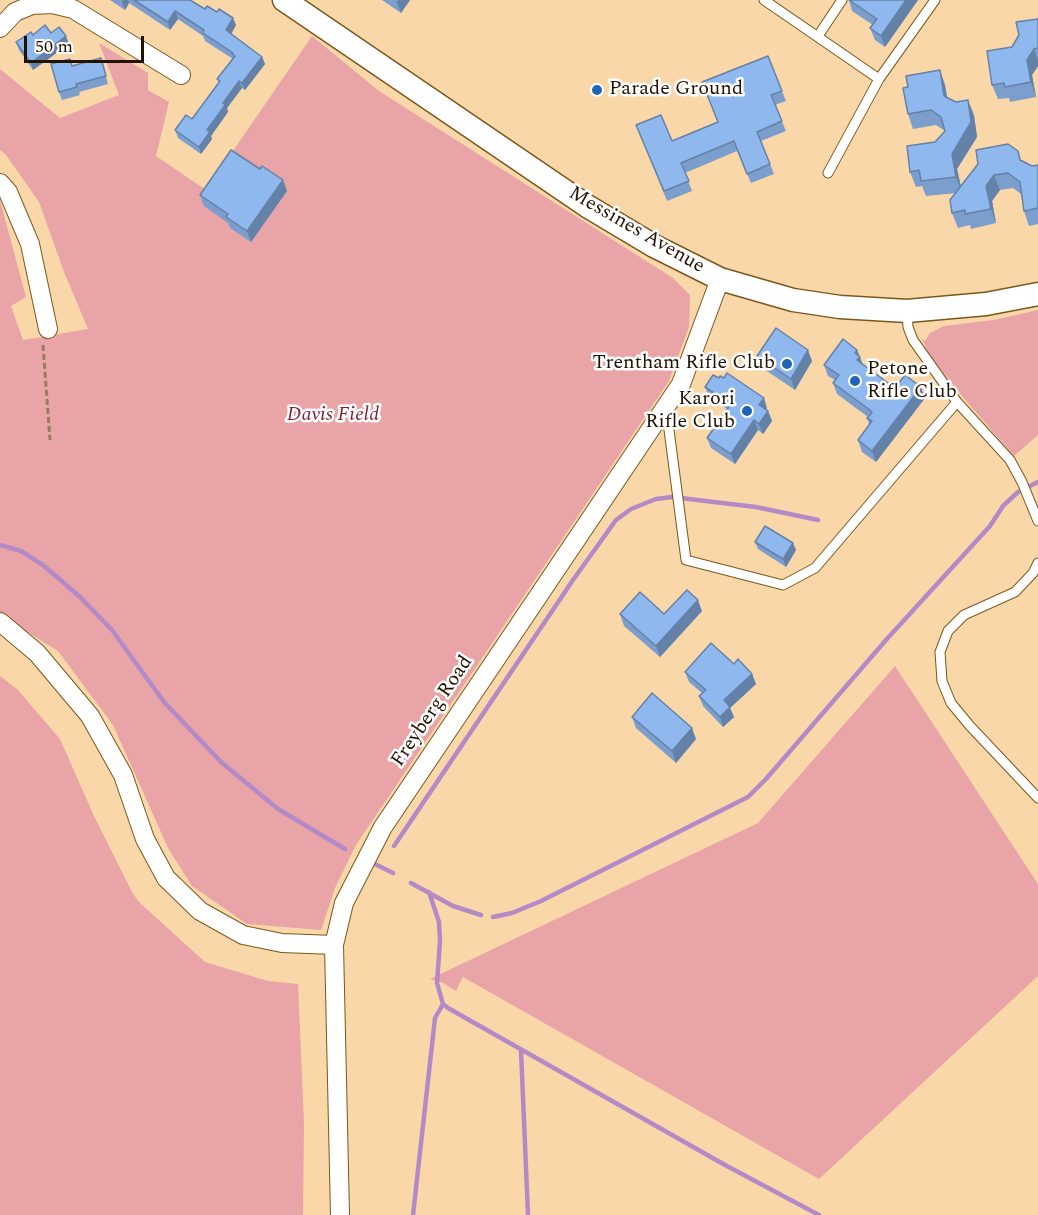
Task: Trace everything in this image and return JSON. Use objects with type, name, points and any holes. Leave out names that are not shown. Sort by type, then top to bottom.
[{"type":"street","name":"Messines Avenue","points":[[284,0],[587,206],[654,246],[720,279],[793,300],[840,307],[907,311],[986,304],[1038,294]]},
{"type":"street","points":[[0,28],[15,12],[32,5],[52,4],[73,9],[181,75]]},
{"type":"street","points":[[0,183],[8,192],[30,243],[48,329]]},
{"type":"street","name":"Freyberg Road","points":[[340,1215],[334,945],[344,903],[383,827],[681,384],[720,279]]},
{"type":"street","points":[[0,622],[37,652],[90,716],[123,775],[145,838],[166,878],[200,911],[243,935],[282,943],[334,945]]},
{"type":"lane","points":[[764,0],[879,80]]},
{"type":"lane","points":[[818,36],[842,0]]},
{"type":"lane","points":[[828,174],[879,80],[935,0]]},
{"type":"lane","points":[[907,311],[908,327],[913,340],[957,402],[1010,460],[1038,521]]},
{"type":"lane","points":[[666,406],[686,560],[783,585],[815,568],[957,402]]},
{"type":"lane","points":[[1038,564],[1033,573],[1015,592],[964,615],[948,631],[940,652],[942,681],[951,703],[1038,798]]},
{"type":"path","points":[[48,329],[41,348],[50,440]]},
{"type":"green space","name":"Davis Field","points":[[312,36],[379,91],[673,278],[690,295],[689,327],[669,381],[356,845],[335,888],[321,930],[247,924],[192,886],[168,848],[113,725],[58,651],[0,615],[0,200],[26,297],[11,306],[23,340],[88,329],[64,272],[39,202],[6,155],[0,150],[0,69],[60,118],[119,95],[99,43],[148,73],[148,90],[169,102],[156,156],[206,190]]},
{"type":"green space","points":[[1038,310],[1038,435],[1014,456],[929,355],[922,339],[925,341],[930,333],[944,326],[994,320]]},
{"type":"green space","points":[[895,666],[1038,884],[1038,976],[819,1179],[463,977],[456,991],[443,983],[430,979],[758,823]]},
{"type":"green space","points":[[0,676],[17,689],[60,739],[94,816],[139,902],[205,962],[268,981],[298,984],[304,1123],[303,1215],[0,1215]]},
{"type":"building","points":[[134,0],[190,0],[205,9],[207,6],[217,12],[219,9],[233,18],[226,30],[262,57],[242,83],[239,81],[223,103],[225,105],[207,130],[210,132],[199,147],[175,130],[186,115],[192,119],[220,81],[217,79],[235,56],[203,33],[204,30],[175,11],[168,22]]},
{"type":"building","points":[[849,0],[906,0],[881,36],[870,28],[877,19]]},
{"type":"building","points":[[1038,19],[1038,48],[1034,49],[1027,60],[1031,82],[1005,87],[1004,83],[992,85],[987,51],[1012,47],[1019,35],[1016,22]]},
{"type":"building","points":[[45,25],[51,33],[59,27],[66,36],[31,63],[16,42],[31,32],[33,35]]},
{"type":"building","points":[[768,56],[782,91],[771,95],[782,121],[757,132],[770,164],[747,174],[734,141],[681,163],[689,181],[664,191],[636,125],[661,115],[672,141],[718,122],[702,82]]},
{"type":"building","points":[[101,58],[106,76],[76,84],[77,87],[59,92],[51,64],[70,59],[72,66]]},
{"type":"building","points":[[940,70],[944,96],[956,102],[968,100],[971,122],[952,154],[956,177],[921,181],[919,170],[910,172],[907,146],[935,142],[945,131],[941,117],[931,110],[908,114],[903,88],[908,87],[906,76]]},
{"type":"building","points":[[1008,144],[1018,151],[1020,160],[1032,166],[1038,165],[1038,208],[1024,211],[1020,182],[1008,173],[994,175],[986,186],[991,209],[965,214],[965,210],[952,213],[950,200],[978,164],[976,150]]},
{"type":"building","points":[[231,150],[260,169],[262,166],[283,180],[247,231],[226,217],[228,214],[200,195]]},
{"type":"building","name":"Trentham Rifle Club","points":[[776,328],[808,350],[791,379],[757,356]]},
{"type":"building","points":[[843,339],[857,350],[855,353],[860,357],[857,360],[895,388],[905,375],[921,387],[872,451],[858,440],[872,421],[867,418],[872,413],[833,383],[839,375],[824,365]]},
{"type":"building","points":[[727,373],[764,398],[759,405],[768,411],[759,424],[754,420],[731,454],[707,438],[731,404],[705,387],[713,375],[724,378]]},
{"type":"building","points":[[765,526],[793,543],[783,559],[755,542]]},
{"type":"building","points":[[687,590],[698,600],[656,646],[620,614],[640,592],[664,614]]},
{"type":"building","points":[[711,643],[734,664],[738,659],[752,674],[724,700],[730,707],[720,717],[699,696],[706,690],[685,672]]},
{"type":"building","points":[[652,693],[692,728],[672,751],[632,717]]},
{"type":"waterway","points":[[493,917],[512,913],[541,901],[748,797],[990,526],[1003,506],[1018,492],[1038,482]]},
{"type":"waterway","points":[[394,846],[616,520],[631,509],[656,499],[672,497],[756,507],[818,520]]},
{"type":"waterway","points":[[0,545],[21,551],[43,565],[80,597],[112,630],[164,702],[221,762],[278,809],[345,849]]},
{"type":"waterway","points":[[375,864],[393,873]]},
{"type":"waterway","points":[[411,883],[453,906],[481,915]]},
{"type":"waterway","points":[[429,892],[439,922],[437,983],[443,1004],[725,1165],[819,1215]]},
{"type":"waterway","points":[[413,1215],[435,1018],[443,1004]]},
{"type":"waterway","points":[[521,1050],[528,1215]]},
{"type":"place","name":"Parade Ground","points":[[597,90]]},
{"type":"place","name":"Trentham Rifle Club","points":[[787,364]]},
{"type":"place","name":"Petone Rifle Club","points":[[855,381]]},
{"type":"place","name":"Karori Rifle Club","points":[[747,411]]}]
